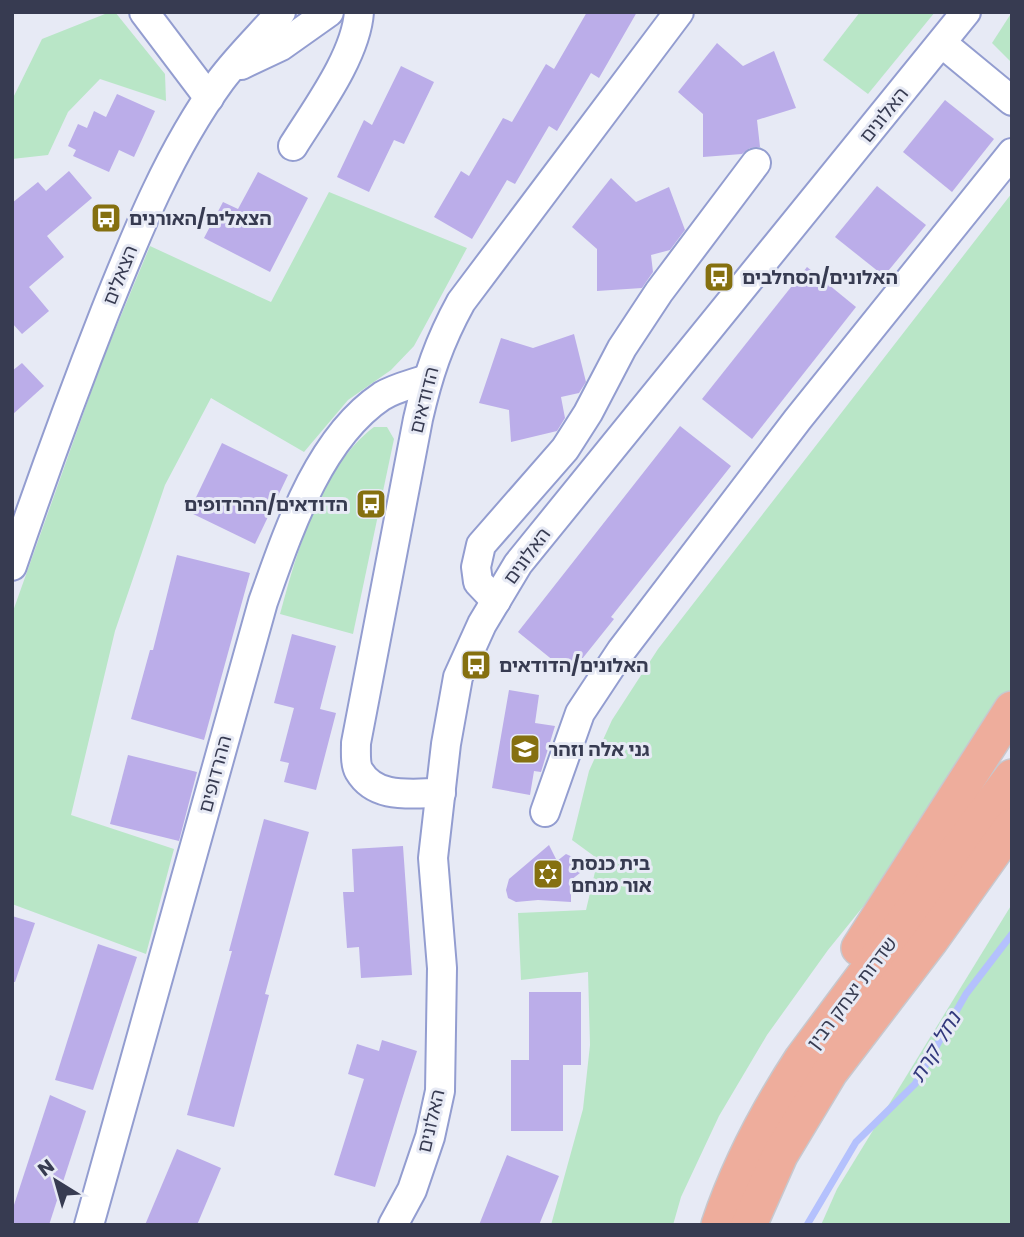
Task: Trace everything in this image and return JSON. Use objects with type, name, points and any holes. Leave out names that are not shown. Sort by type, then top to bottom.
[{"type":"main road","points":[[776,1098],[809,1031],[894,892],[1012,709]]},
{"type":"main road","name":"שדרות יצחק רבין","points":[[719,1225],[735,1180],[776,1098],[802,1059],[1012,778]]},
{"type":"main road","name":"שדרות יצחק רבין","points":[[749,1225],[780,1155],[818,1091],[1012,827]]},
{"type":"street","points":[[144,12],[209,98]]},
{"type":"street","name":"הצאלים","points":[[12,566],[88,356],[127,256],[159,186],[209,98],[281,12]]},
{"type":"street","points":[[229,71],[281,46],[329,12]]},
{"type":"street","points":[[293,146],[342,64],[356,28],[359,12]]},
{"type":"street","name":"הדודאים","points":[[441,793],[388,793],[371,784],[358,769],[355,743],[427,379],[441,340],[461,302],[679,12]]},
{"type":"street","name":"האלונים","points":[[393,1225],[412,1190],[430,1137],[440,1091],[442,968],[433,858],[446,744],[458,677],[482,624],[518,564],[967,12]]},
{"type":"street","points":[[943,44],[1012,101]]},
{"type":"street","points":[[545,812],[580,713],[621,651],[784,438],[1012,153]]},
{"type":"street","points":[[496,601],[478,582],[475,567],[481,545],[565,449],[588,413],[622,348],[659,292],[756,163]]},
{"type":"street","name":"ההרדופים","points":[[89,1225],[262,602],[293,518],[333,445],[356,416],[385,394],[427,379]]},
{"type":"green space","points":[[115,12],[165,74],[166,101],[100,79],[68,112],[48,155],[12,159],[12,100],[42,39]]},
{"type":"green space","points":[[860,12],[935,12],[868,94],[823,60]]},
{"type":"green space","points":[[1012,12],[1012,63],[992,43]]},
{"type":"green space","points":[[329,192],[467,248],[414,346],[391,370],[348,400],[304,452],[211,398],[165,485],[115,631],[71,815],[174,849],[146,954],[12,904],[12,614],[102,361],[150,246],[271,302]]},
{"type":"green space","points":[[1012,193],[1012,692],[904,856],[828,950],[767,1035],[719,1116],[681,1197],[673,1225],[551,1225],[583,1109],[590,1045],[588,972],[521,980],[518,913],[586,910],[598,859],[572,840],[589,771],[612,720],[658,649]]},
{"type":"green space","points":[[374,427],[387,427],[394,439],[353,634],[280,614],[303,538],[325,488],[355,444]]},
{"type":"green space","points":[[1012,904],[1012,1225],[821,1225],[837,1189]]},
{"type":"building","points":[[587,12],[637,12],[599,78],[591,73],[557,131],[549,126],[515,184],[507,180],[472,239],[434,217],[461,171],[469,176],[503,118],[512,122],[546,64],[554,69]]},
{"type":"building","points":[[717,43],[743,66],[774,51],[796,108],[757,120],[760,147],[750,148],[742,154],[703,157],[703,114],[678,92]]},
{"type":"building","points":[[401,66],[434,82],[404,144],[394,140],[369,192],[337,177],[364,120],[372,125]]},
{"type":"building","points":[[117,94],[155,111],[134,157],[119,150],[109,172],[73,156],[76,150],[68,146],[78,124],[87,128],[94,111],[106,117]]},
{"type":"building","points":[[945,100],[994,139],[952,192],[903,152]]},
{"type":"building","points":[[69,171],[92,198],[47,236],[64,257],[29,287],[49,311],[22,334],[12,323],[12,203],[38,182],[46,191]]},
{"type":"building","points":[[258,172],[308,198],[270,272],[204,238],[223,202],[238,209]]},
{"type":"building","points":[[611,178],[636,202],[669,187],[685,230],[670,250],[651,255],[653,272],[642,288],[597,291],[597,249],[572,227]]},
{"type":"building","points":[[877,186],[926,225],[884,276],[835,237]]},
{"type":"building","points":[[807,267],[856,307],[752,439],[702,399]]},
{"type":"building","points":[[574,334],[586,382],[579,393],[561,397],[565,418],[557,431],[511,442],[509,410],[479,403],[501,338],[533,348]]},
{"type":"building","points":[[22,363],[44,386],[12,415],[12,371]]},
{"type":"building","points":[[680,426],[731,466],[611,617],[614,619],[570,674],[518,632]]},
{"type":"building","points":[[222,443],[288,475],[255,544],[189,512]]},
{"type":"building","points":[[177,555],[250,573],[204,740],[131,719],[150,650],[153,650]]},
{"type":"building","points":[[292,634],[336,646],[320,709],[336,713],[316,790],[284,782],[289,763],[280,761],[294,708],[274,703]]},
{"type":"building","name":"גני אלה וזהר","points":[[509,690],[539,695],[535,723],[555,726],[541,772],[534,771],[530,795],[492,788]]},
{"type":"building","points":[[128,755],[197,772],[179,841],[110,824]]},
{"type":"building","points":[[264,819],[309,832],[265,994],[269,995],[234,1127],[187,1115],[232,951],[229,951]]},
{"type":"building","points":[[549,845],[557,861],[566,854],[579,860],[580,873],[571,880],[571,902],[516,902],[508,898],[506,890],[509,879]]},
{"type":"building","points":[[403,846],[412,975],[361,978],[359,947],[347,948],[343,892],[354,892],[352,849]]},
{"type":"building","points":[[12,916],[35,923],[15,982],[12,982]]},
{"type":"building","points":[[98,944],[137,957],[93,1090],[55,1080]]},
{"type":"building","points":[[529,992],[581,992],[581,1065],[563,1065],[563,1131],[511,1131],[511,1060],[529,1060]]},
{"type":"building","points":[[382,1040],[417,1051],[375,1187],[334,1175],[364,1079],[348,1074],[357,1044],[379,1051]]},
{"type":"building","points":[[50,1095],[86,1111],[49,1225],[12,1225],[12,1211]]},
{"type":"building","points":[[177,1149],[221,1168],[197,1225],[145,1225]]},
{"type":"building","points":[[507,1155],[559,1176],[539,1225],[479,1225]]},
{"type":"waterway","name":"נחל קרת","points":[[807,1225],[856,1142],[915,1084],[966,994],[1012,934]]},
{"type":"place","name":"הצאלים/האורנים","points":[[106,218]]},
{"type":"place","name":"האלונים/הסחלבים","points":[[719,277]]},
{"type":"place","name":"הדודאים/ההרדופים","points":[[371,504]]},
{"type":"place","name":"האלונים/הדודאים","points":[[476,665]]},
{"type":"place","name":"גני אלה וזהר","points":[[525,749]]},
{"type":"place","name":"בית כנסת אור מנחם","points":[[548,874]]}]
